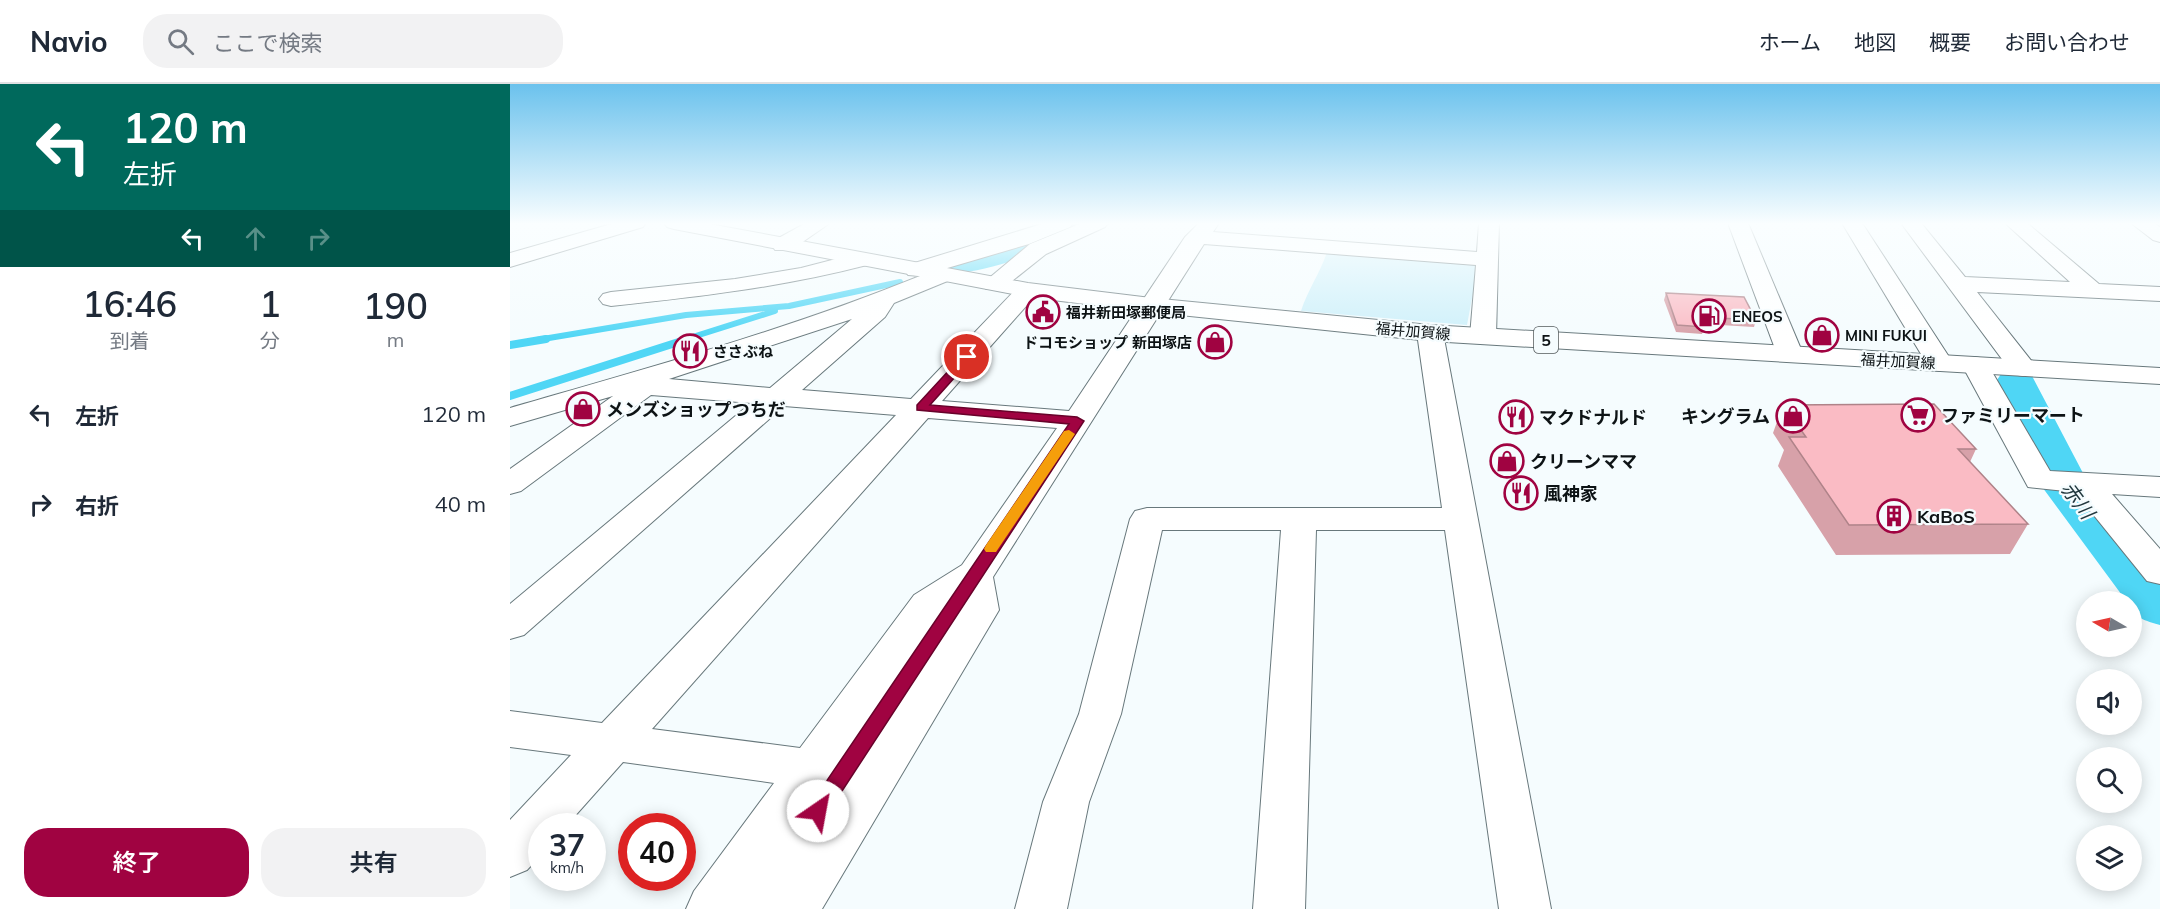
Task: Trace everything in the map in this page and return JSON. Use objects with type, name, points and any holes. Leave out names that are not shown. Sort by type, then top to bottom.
[{"type":"street","points":[[611,300],[735,286],[802,275],[853,262]]},
{"type":"street","name":"福井加賀線","points":[[868,262],[1011,287],[1151,305],[1430,333],[2160,376]]},
{"type":"street","points":[[510,417],[650,380],[884,301],[929,272],[958,262]]},
{"type":"street","points":[[510,854],[921,408],[1029,262]]},
{"type":"street","points":[[753,909],[1181,262]]},
{"type":"street","points":[[1483,336],[1487,262]]},
{"type":"street","points":[[1753,262],[1790,354]]},
{"type":"street","points":[[1876,262],[1940,363]]},
{"type":"street","points":[[1941,262],[2023,368]]},
{"type":"street","points":[[2059,262],[2092,290]]},
{"type":"street","points":[[1959,284],[2160,294]]},
{"type":"street","points":[[510,625],[876,312],[884,301]]},
{"type":"street","points":[[1430,333],[1525,909]]},
{"type":"street","points":[[1975,365],[2039,480],[2160,487]]},
{"type":"street","points":[[510,484],[650,380],[777,397],[1077,421]]},
{"type":"street","points":[[2085,483],[2160,572]]},
{"type":"street","points":[[1041,909],[1066,802],[1100,714],[1147,519],[1460,519]]},
{"type":"street","points":[[1279,909],[1299,519]]},
{"type":"street","points":[[712,909],[927,604],[974,574]]},
{"type":"street","points":[[793,909],[980,610],[974,574]]},
{"type":"street","points":[[510,729],[811,769]]},
{"type":"shaded area","points":[[1323,262],[1479,262],[1467,325],[1301,311]]},
{"type":"building","name":"ENEOS","points":[[1666,293],[1744,297],[1756,320],[1701,317],[1704,327],[1677,325]]},
{"type":"building","name":"KaBoS","points":[[1934,404],[1976,449],[1958,449],[2028,524],[1849,525],[1789,437],[1806,437],[1783,405]]},
{"type":"waterway","points":[[956,264],[965,262]]},
{"type":"waterway","points":[[537,340],[686,315],[789,306],[900,282]]},
{"type":"waterway","points":[[683,340],[775,311]]},
{"type":"waterway","points":[[510,345],[546,339]]},
{"type":"waterway","points":[[510,396],[688,339]]},
{"type":"waterway","name":"赤川","points":[[2016,383],[2062,480],[2160,604]]},
{"type":"slow traffic","points":[[991,549],[1069,434]]},
{"type":"place","name":"福井新田塚郵便局","points":[[1043,312]]},
{"type":"place","name":"ENEOS","points":[[1709,316]]},
{"type":"place","name":"MINI FUKUI","points":[[1822,335]]},
{"type":"place","name":"ドコモショップ 新田塚店","points":[[1215,342]]},
{"type":"place","name":"ささぶね","points":[[690,351]]},
{"type":"place","name":"メンズショップつちだ","points":[[583,409]]},
{"type":"place","name":"ファミリーマート","points":[[1918,415]]},
{"type":"place","name":"キングラム","points":[[1793,416]]},
{"type":"place","name":"マクドナルド","points":[[1516,417]]},
{"type":"place","name":"クリーンママ","points":[[1507,461]]},
{"type":"place","name":"風神家","points":[[1521,493]]},
{"type":"place","name":"KaBoS","points":[[1894,516]]},
{"type":"route","points":[[818,811],[1077,421],[921,408],[967,357]]}]
